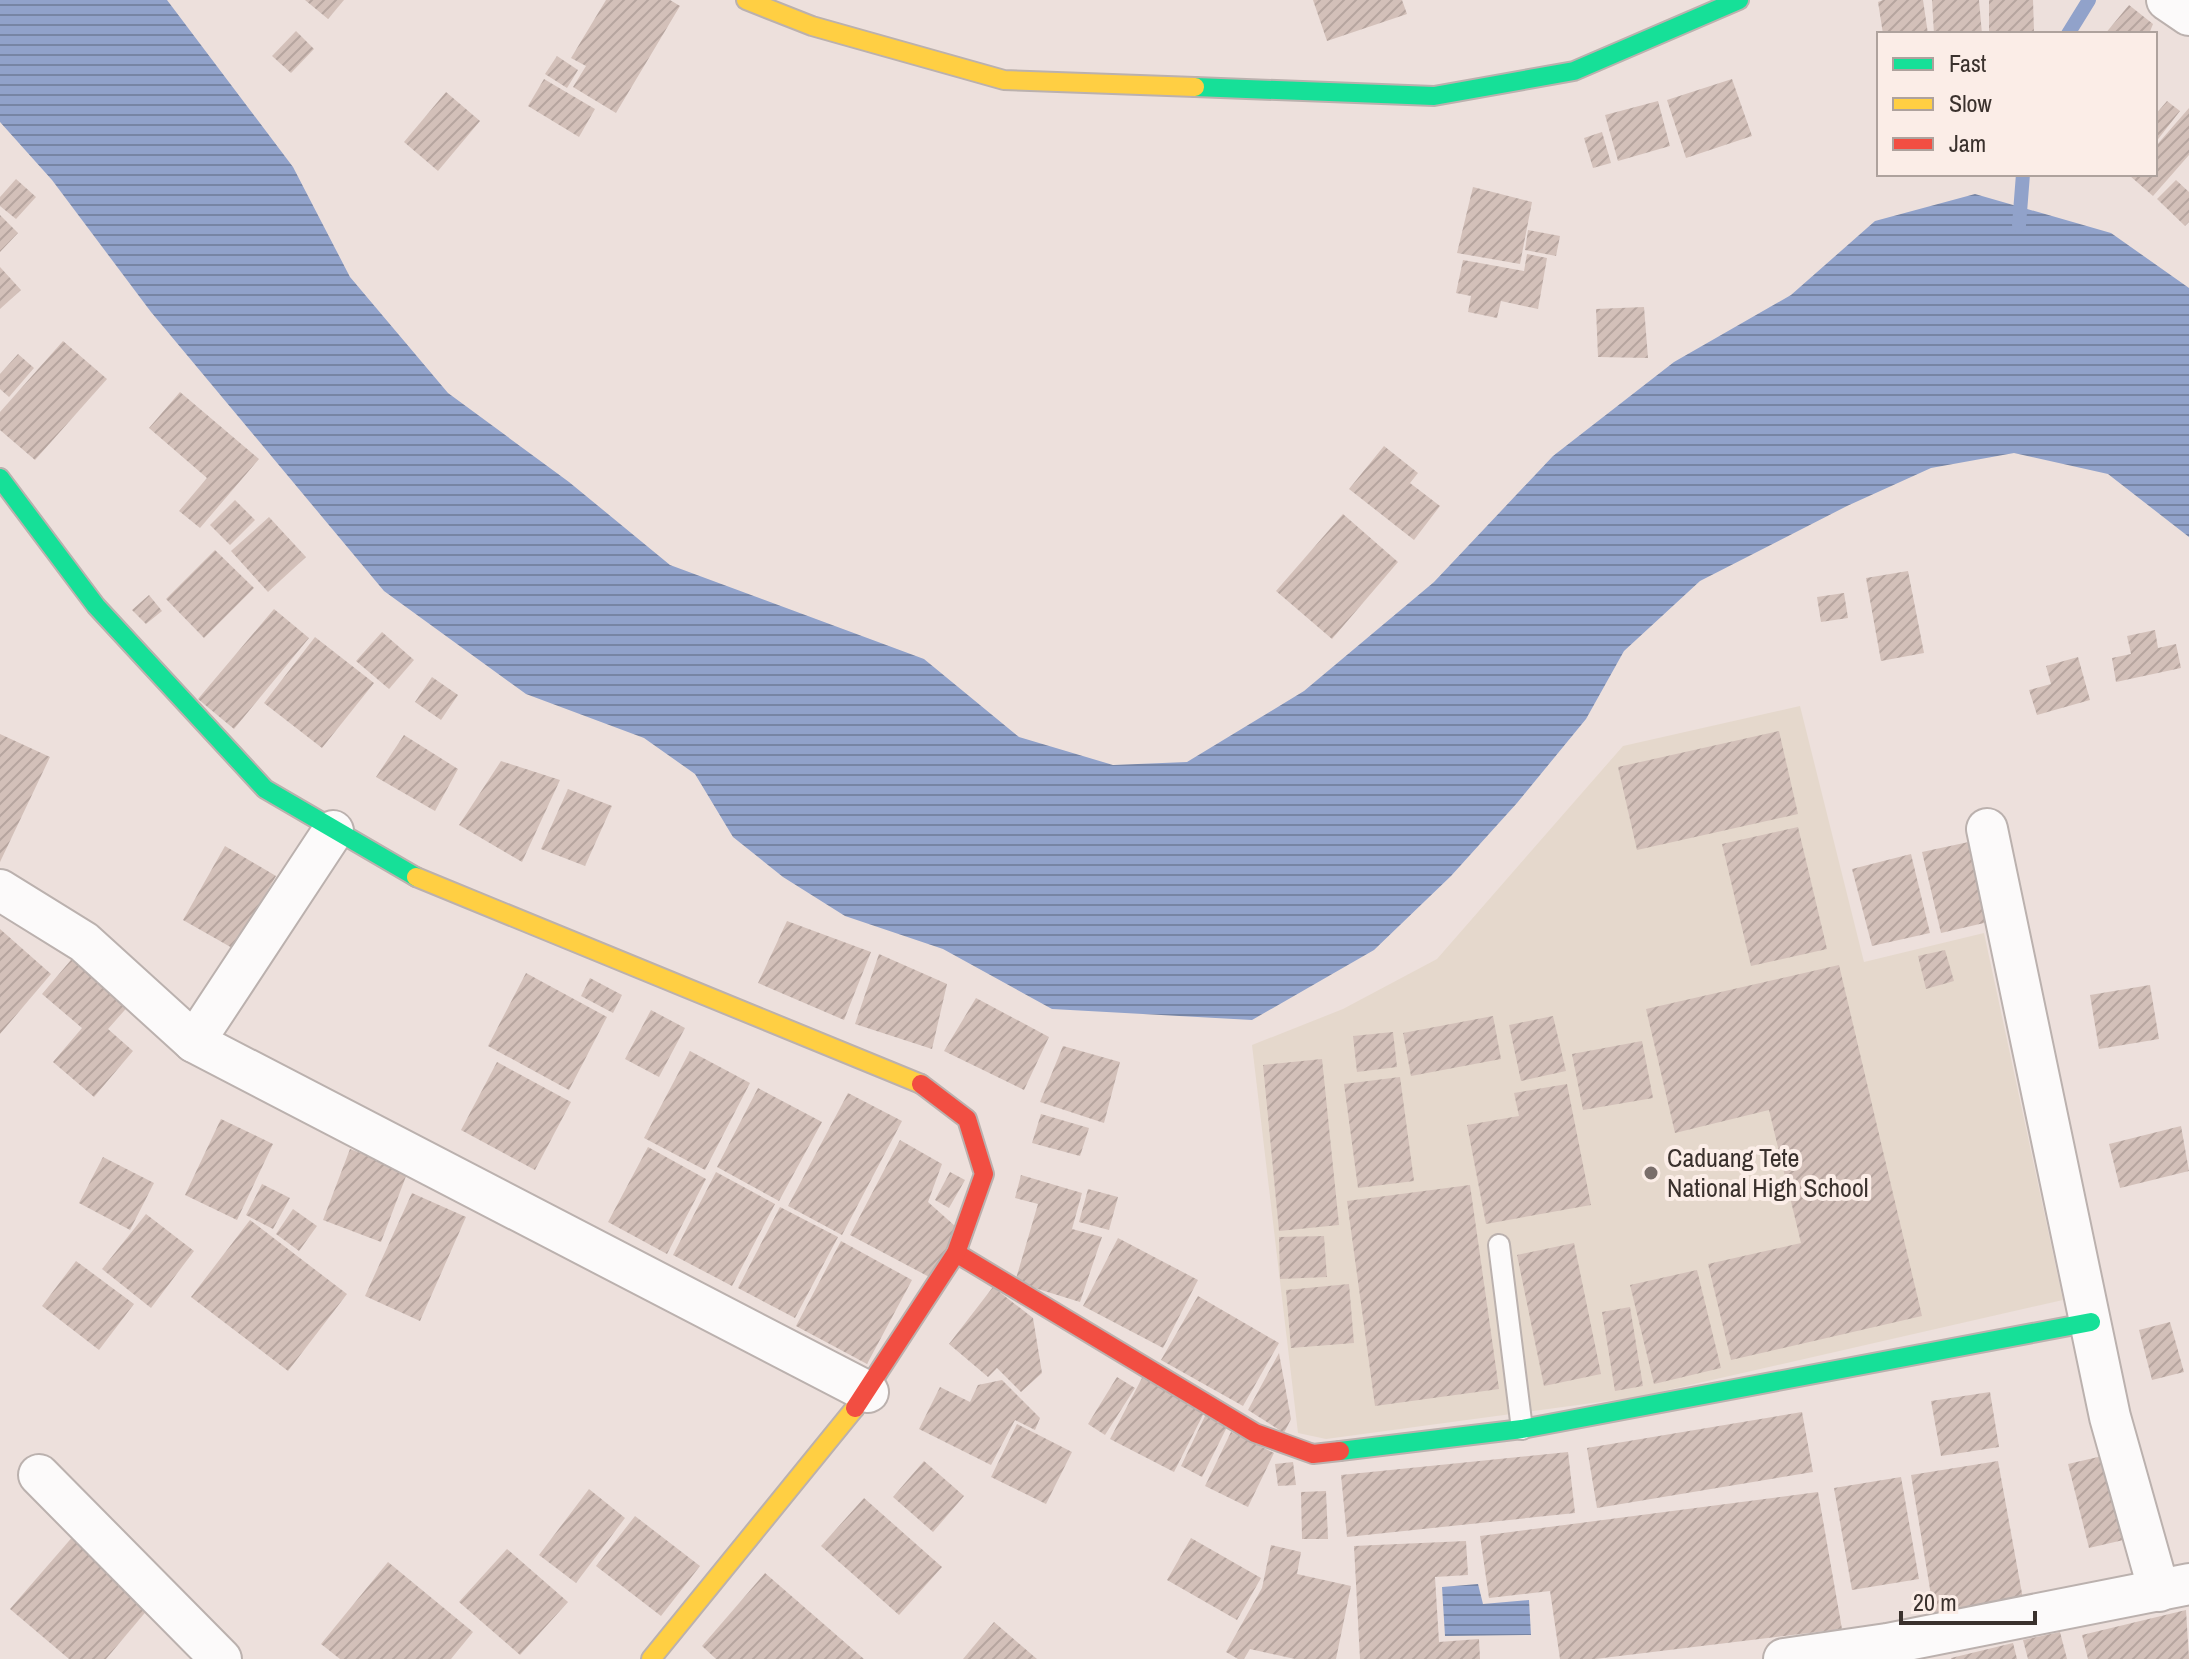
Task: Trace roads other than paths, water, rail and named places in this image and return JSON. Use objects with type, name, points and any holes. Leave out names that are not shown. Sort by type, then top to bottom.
[{"type":"street","points":[[746,0],[812,26],[1004,80],[1434,96],[1574,71],[1674,31],[1739,0]]},
{"type":"street","points":[[0,478],[96,606],[265,789],[416,877],[916,1081],[967,1119],[984,1174],[956,1253],[868,1392],[651,1659]]},
{"type":"street","points":[[1784,1659],[1889,1652],[2174,1588],[2110,1417],[1987,829]]},
{"type":"street","points":[[194,1042],[333,831]]},
{"type":"street","points":[[0,890],[84,942],[194,1042],[868,1392]]},
{"type":"street","points":[[956,1253],[1255,1433],[1313,1454],[1522,1429],[2091,1322]]},
{"type":"street","points":[[39,1475],[221,1659]]},
{"type":"lane","points":[[1499,1245],[1522,1429]]},
{"type":"water","points":[[0,0],[167,0],[293,167],[350,277],[448,393],[569,482],[670,565],[924,659],[1019,737],[1113,765],[1187,762],[1304,691],[1434,582],[1553,456],[1674,362],[1791,295],[1875,221],[1975,194],[2111,233],[2189,288],[2189,537],[2108,474],[2014,453],[1931,468],[1847,506],[1700,581],[1624,651],[1586,719],[1517,803],[1451,876],[1374,950],[1252,1020],[1052,1009],[943,949],[845,916],[783,877],[733,837],[695,774],[644,738],[526,694],[384,591],[151,312],[52,180],[0,122]]},
{"type":"water","points":[[1478,1584],[1483,1604],[1529,1600],[1531,1635],[1445,1636],[1442,1587]]},
{"type":"waterway","points":[[2069,32],[2089,0]]},
{"type":"waterway","points":[[2019,225],[2023,176]]},
{"type":"place","name":"Caduang Tete National High School","points":[[1651,1173]]}]
